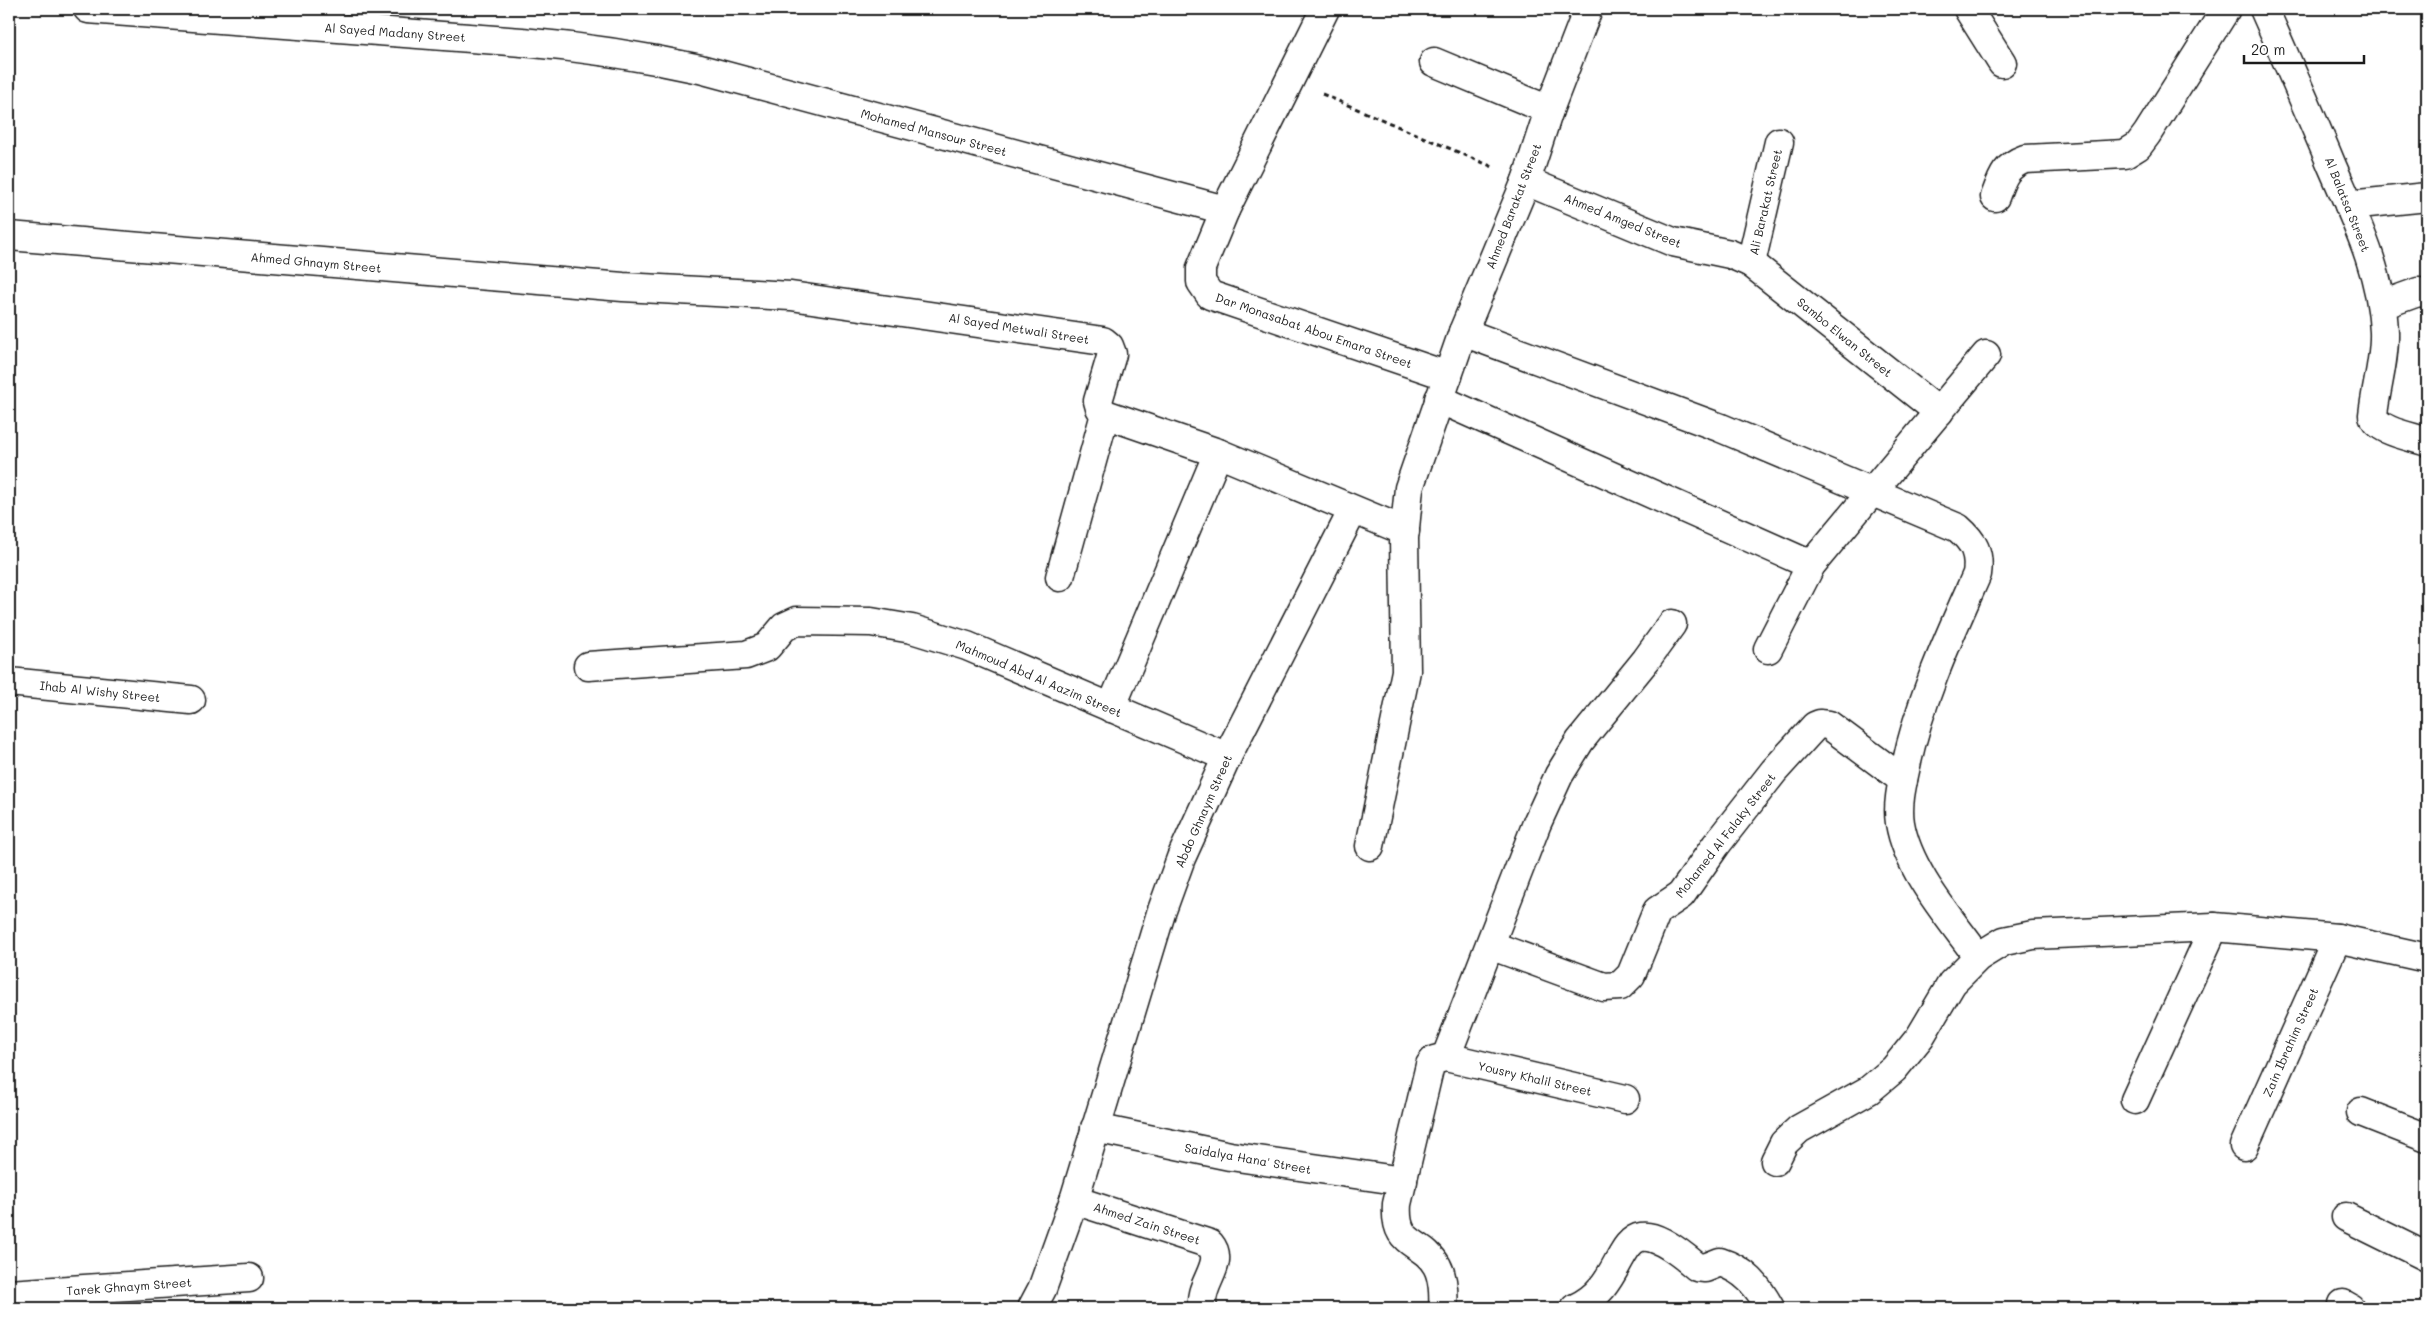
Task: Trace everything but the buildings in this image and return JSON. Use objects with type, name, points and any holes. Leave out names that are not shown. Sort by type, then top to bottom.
[{"type":"street","name":"Al Sayed Madany Street","points":[[88,9],[582,47],[642,56]]},
{"type":"street","points":[[1225,210],[1325,9]]},
{"type":"street","name":"Ahmed Barakat Street","points":[[1370,846],[1406,671],[1407,647],[1403,594],[1405,531],[1409,488],[1463,332],[1526,181],[1549,110],[1588,9]]},
{"type":"street","points":[[1968,9],[2002,63]]},
{"type":"street","points":[[1995,197],[2004,171],[2014,163],[2025,158],[2125,154],[2133,151],[2147,134],[2226,9]]},
{"type":"street","name":"Al Balatsa Street","points":[[2264,9],[2349,205],[2373,266],[2382,305],[2384,333],[2381,372],[2373,415],[2378,424],[2427,442]]},
{"type":"street","name":"Mohamed Mansour Street","points":[[642,56],[700,69],[1225,210]]},
{"type":"street","points":[[1434,62],[1549,110]]},
{"type":"street","name":"Ali Barakat Street","points":[[1751,263],[1779,142]]},
{"type":"street","name":"Ahmed Amged Street","points":[[1526,181],[1674,242],[1730,254],[1751,263]]},
{"type":"street","points":[[2349,205],[2427,197]]},
{"type":"street","name":"Dar Monasabat Abou Emara Street","points":[[1225,210],[1201,268],[1201,282],[1210,295],[1443,387],[1811,564]]},
{"type":"street","name":"Ahmed Ghnaym Street","points":[[9,236],[623,287]]},
{"type":"street","name":"Sambo Elwan Street","points":[[1751,263],[1939,412]]},
{"type":"street","name":"Al Sayed Metwali Street","points":[[623,287],[820,299],[1103,341],[1109,346],[1112,354],[1098,401],[1100,408],[1105,414]]},
{"type":"street","points":[[2382,305],[2418,292],[2427,293]]},
{"type":"street","points":[[1463,332],[1721,428],[1958,528],[1970,539],[1976,549],[1979,561],[1977,574],[1931,679],[1910,746],[1900,796],[1900,823],[1909,850],[1931,893],[1978,957]]},
{"type":"street","points":[[1768,649],[1811,564],[1986,355]]},
{"type":"street","points":[[1060,577],[1105,414],[1218,454],[1405,531]]},
{"type":"street","points":[[1111,708],[1218,454]]},
{"type":"street","name":"Abdo Ghnaym Street","points":[[1032,1308],[1042,1289],[1074,1200],[1161,913],[1181,858],[1227,757],[1353,510]]},
{"type":"street","name":"Mahmoud Abd Al Aazim Street","points":[[588,666],[746,655],[767,647],[784,627],[797,621],[871,622],[912,629],[967,646],[1227,757]]},
{"type":"street","points":[[1443,1308],[1442,1283],[1436,1264],[1401,1232],[1396,1218],[1397,1204],[1430,1065],[1434,1060],[1446,1057],[1537,823],[1559,775],[1580,740],[1646,660],[1672,624]]},
{"type":"street","name":"Ihab Al Wishy Street","points":[[9,682],[191,700]]},
{"type":"street","name":"Mohamed Al Falaky Street","points":[[1490,945],[1604,987],[1620,986],[1631,975],[1656,911],[1682,895],[1716,845],[1774,771],[1815,726],[1820,724],[1829,725],[1903,780]]},
{"type":"street","points":[[2135,1100],[2214,927]]},
{"type":"street","points":[[1774,1161],[1784,1143],[1799,1129],[1869,1090],[1894,1069],[1920,1037],[1952,983],[1978,957],[2004,941],[2032,935],[2214,927],[2337,938],[2427,958]]},
{"type":"street","name":"Zain Ibrahim Street","points":[[2244,1146],[2337,938]]},
{"type":"street","name":"Yousry Khalil Street","points":[[1446,1057],[1625,1099]]},
{"type":"street","points":[[2361,1112],[2427,1138]]},
{"type":"street","name":"Saidalya Hana' Street","points":[[1095,1128],[1230,1156],[1403,1181]]},
{"type":"street","name":"Ahmed Zain Street","points":[[1074,1200],[1210,1244],[1216,1250],[1217,1258],[1202,1299],[1204,1308]]},
{"type":"street","points":[[2346,1217],[2427,1257]]},
{"type":"street","points":[[1574,1308],[1596,1296],[1610,1279],[1629,1242],[1645,1235],[1656,1238],[1697,1267],[1705,1268],[1720,1262],[1736,1268],[1756,1285],[1770,1308]]},
{"type":"street","name":"Tarek Ghnaym Street","points":[[9,1294],[249,1278]]},
{"type":"path","points":[[1289,80],[1526,181]]}]
